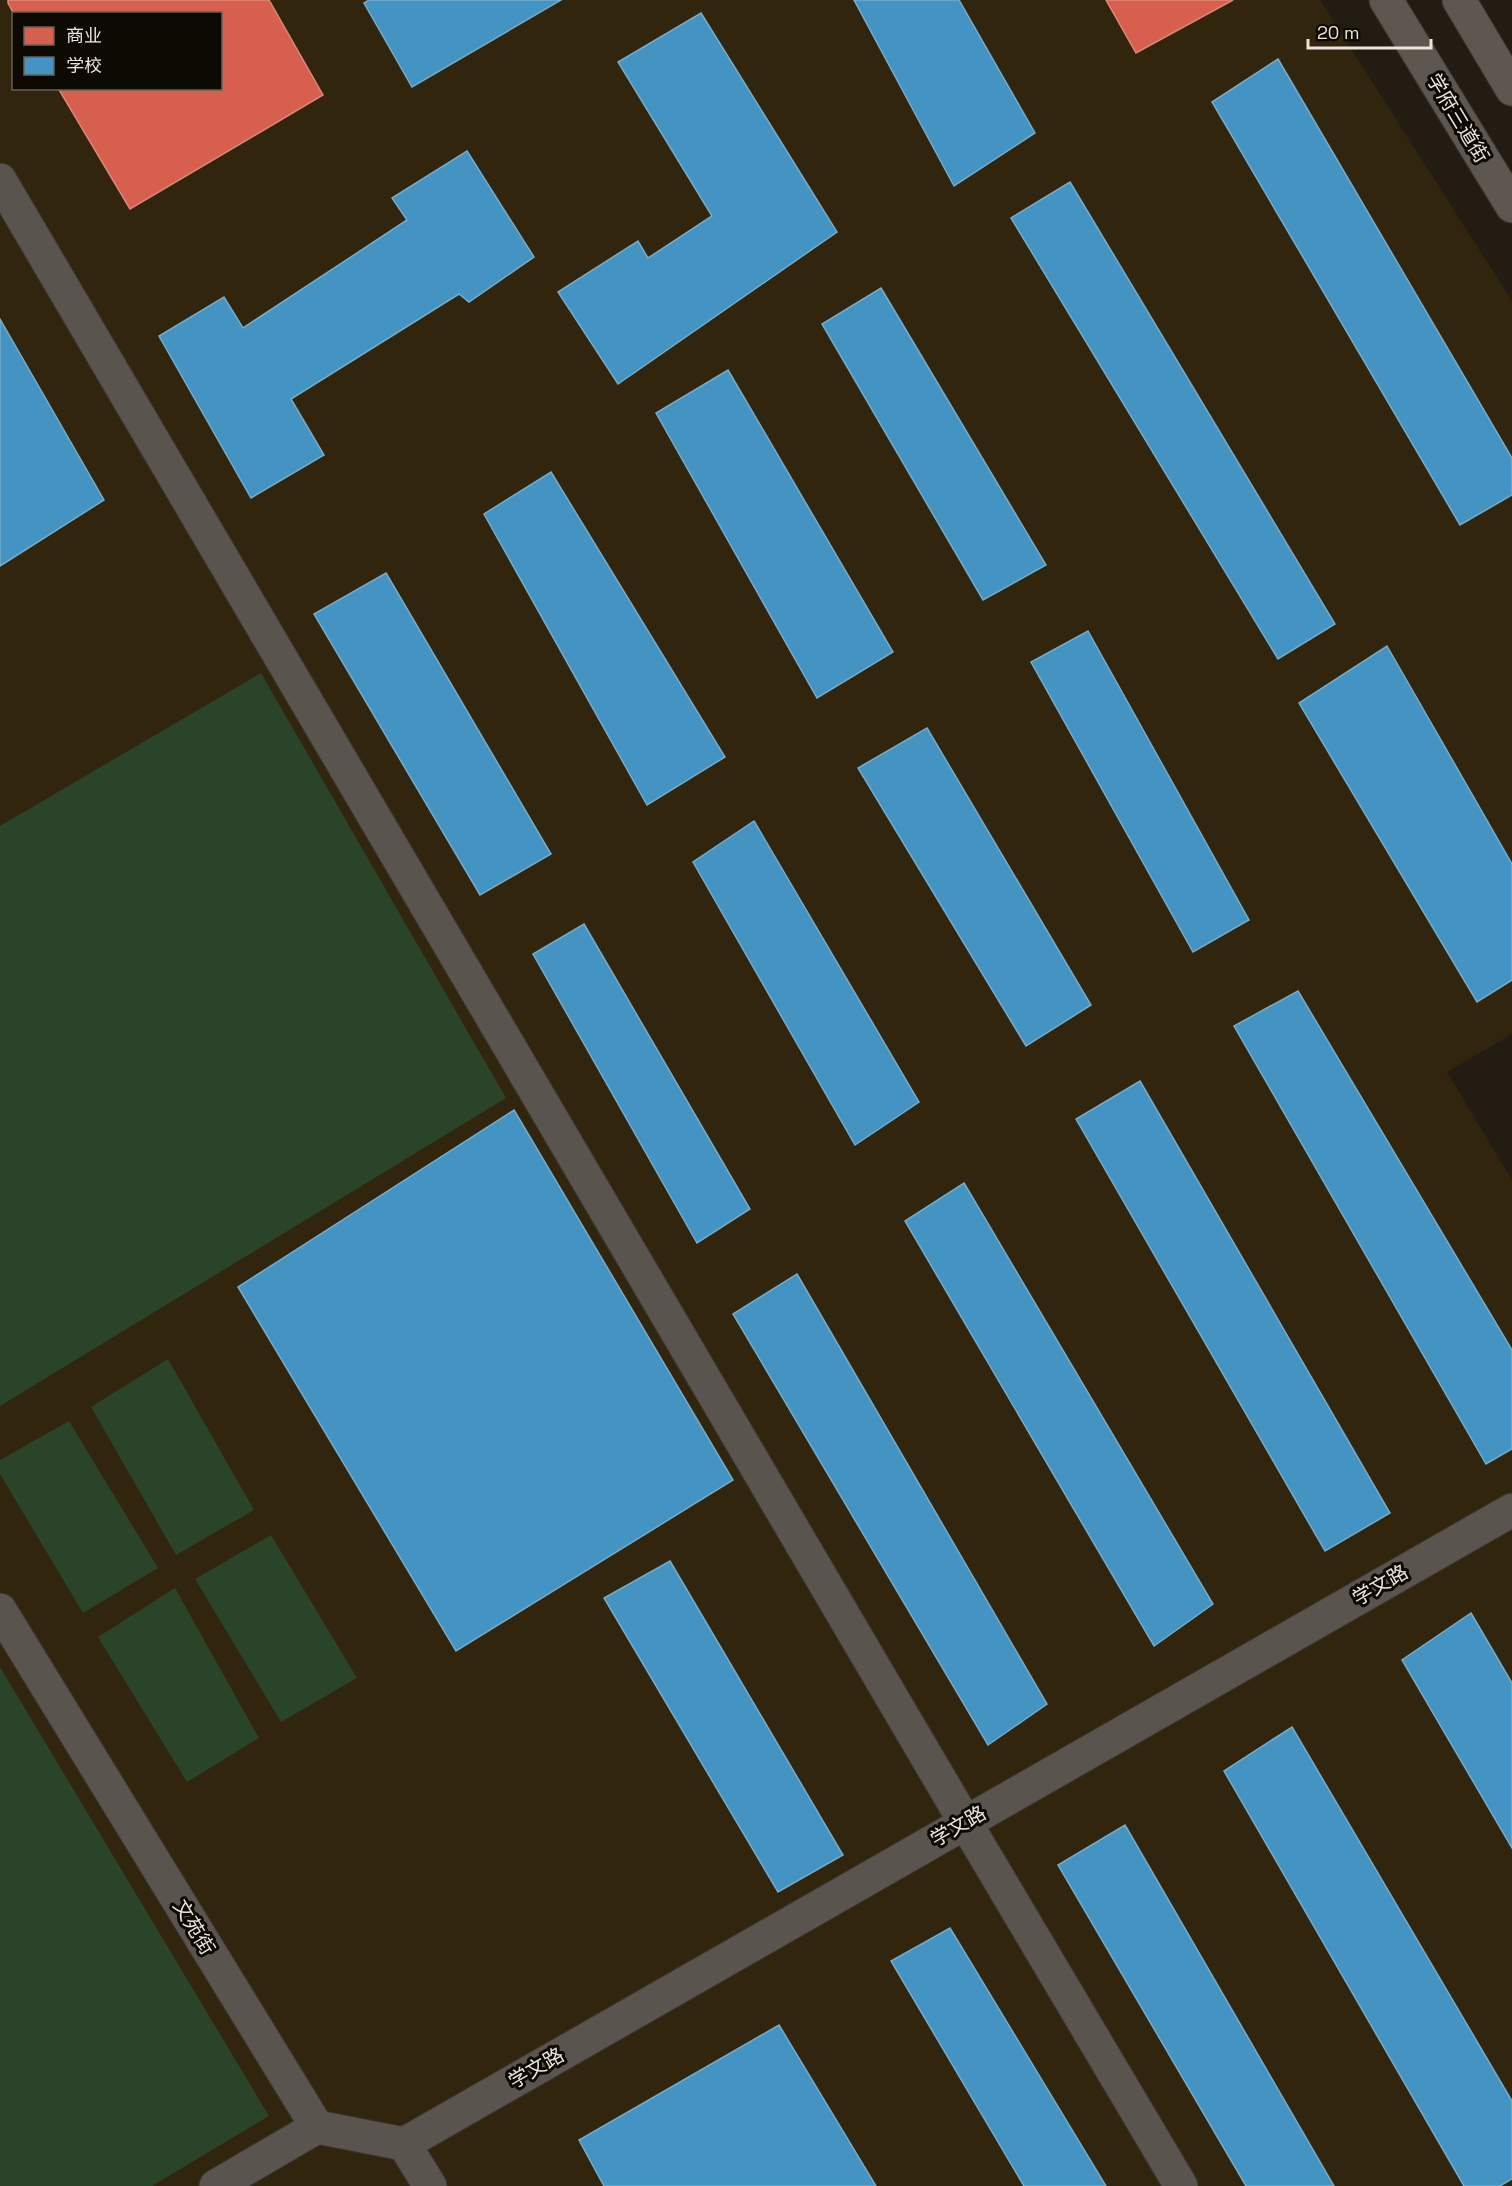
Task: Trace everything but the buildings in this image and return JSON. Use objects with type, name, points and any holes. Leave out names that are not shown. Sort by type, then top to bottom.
[{"type":"main road","name":"学府三道街","points":[[1386,0],[1512,206]]},
{"type":"main road","points":[[1459,0],[1512,89]]},
{"type":"street","points":[[0,180],[1181,2186]]},
{"type":"street","name":"学文路","points":[[404,2144],[1512,1510]]},
{"type":"street","name":"文苑街","points":[[0,1610],[317,2127]]},
{"type":"street","points":[[216,2186],[317,2127],[404,2144],[430,2186]]},
{"type":"shaded area","points":[[0,0],[1320,0],[1512,301],[1512,1034],[1447,1072],[1512,1180],[1512,2186],[0,2186]]},
{"type":"green space","points":[[261,673],[506,1098],[0,1406],[0,826]]},
{"type":"green space","points":[[168,1359],[254,1510],[176,1555],[91,1407]]},
{"type":"green space","points":[[69,1421],[158,1568],[83,1613],[0,1474],[0,1460]]},
{"type":"green space","points":[[271,1535],[357,1678],[281,1722],[195,1579]]},
{"type":"green space","points":[[175,1588],[259,1738],[187,1782],[98,1637]]},
{"type":"green space","points":[[0,1667],[269,2116],[152,2186],[0,2186]]}]
